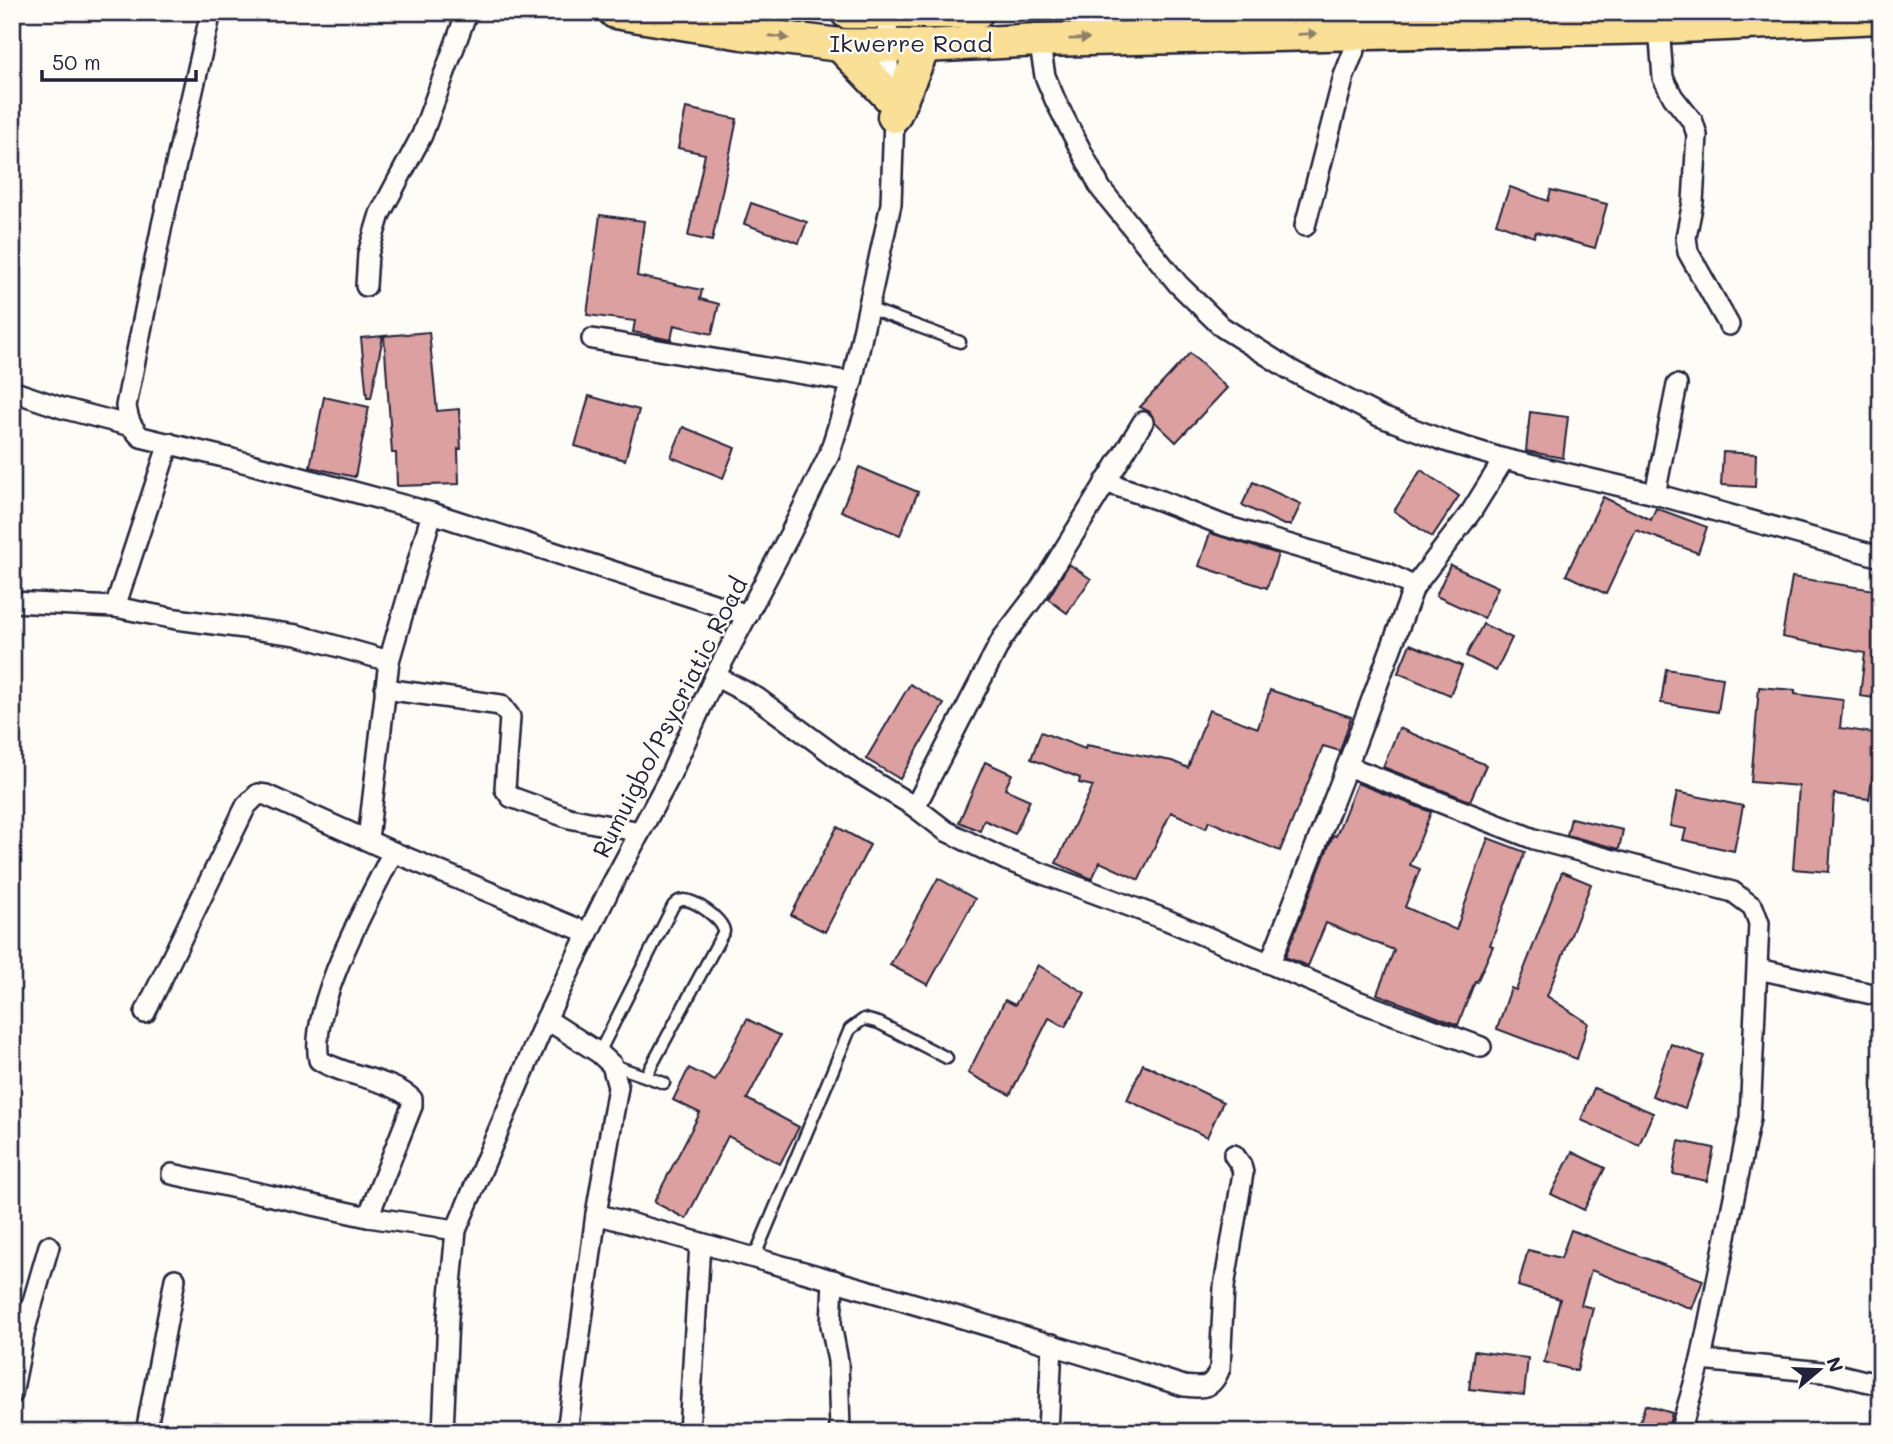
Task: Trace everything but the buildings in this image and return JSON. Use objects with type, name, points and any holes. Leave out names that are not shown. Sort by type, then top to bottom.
[{"type":"main road","name":"Ikwerre Road","points":[[615,12],[742,33],[840,45],[924,46],[1039,40],[1659,27],[1881,17]]},
{"type":"main road","name":"Ikwerre Road","points":[[847,12],[977,12]]},
{"type":"main road","points":[[840,45],[891,106],[924,46]]},
{"type":"street","points":[[211,12],[162,225],[129,393],[127,406],[131,426],[141,437],[432,513],[748,615]]},
{"type":"street","points":[[366,286],[368,254],[380,214],[422,135],[467,12]]},
{"type":"street","name":"Rumuigbo/Psycriatic Road","points":[[443,1432],[448,1318],[456,1230],[546,1019],[669,778],[715,676],[829,455],[852,382],[891,204],[887,13]]},
{"type":"street","points":[[1659,27],[1663,78],[1673,97],[1693,122],[1697,135],[1693,202],[1686,237],[1688,252],[1729,325]]},
{"type":"street","points":[[1305,226],[1344,76],[1361,33]]},
{"type":"street","points":[[1039,40],[1045,75],[1056,102],[1101,189],[1178,284],[1222,327],[1294,372],[1379,416],[1504,460],[1656,494],[1881,557]]},
{"type":"street","points":[[592,339],[852,382]]},
{"type":"street","points":[[1656,494],[1676,385]]},
{"type":"street","points":[[12,391],[62,408],[131,426]]},
{"type":"street","points":[[915,807],[1002,639],[1038,592],[1143,422]]},
{"type":"street","points":[[115,607],[169,443]]},
{"type":"street","points":[[1270,963],[1414,587],[1471,512],[1504,460]]},
{"type":"street","points":[[1105,482],[1225,526],[1387,573],[1414,587]]},
{"type":"street","points":[[368,839],[389,661],[432,513]]},
{"type":"street","points":[[12,602],[115,607],[176,619],[297,635],[389,661]]},
{"type":"street","points":[[715,676],[757,698],[853,769],[915,807],[946,831],[1006,860],[1167,920],[1360,1002],[1481,1047]]},
{"type":"street","points":[[385,689],[501,705],[510,717],[505,789],[511,797],[518,802],[569,818],[640,832]]},
{"type":"street","points":[[1347,766],[1534,839],[1733,892],[1753,907],[1759,923],[1750,1118],[1701,1360],[1680,1432]]},
{"type":"street","points":[[145,1013],[246,806],[258,794],[266,795],[393,852],[588,933]]},
{"type":"street","points":[[368,1217],[412,1106],[411,1100],[399,1090],[332,1069],[318,1060],[316,1036],[337,966],[393,852]]},
{"type":"street","points":[[1758,969],[1881,996]]},
{"type":"street","points":[[546,1019],[606,1059],[618,1087],[596,1214],[567,1432]]},
{"type":"street","points":[[596,1214],[1052,1344],[1184,1386],[1200,1387],[1215,1380],[1220,1368],[1224,1286],[1243,1173],[1234,1156]]},
{"type":"street","points":[[172,1174],[368,1217],[456,1230]]},
{"type":"street","points":[[689,1432],[700,1243]]},
{"type":"street","points":[[12,1394],[25,1329],[49,1246]]},
{"type":"street","points":[[146,1432],[175,1279]]},
{"type":"street","points":[[833,1280],[831,1325],[838,1361],[840,1432]]},
{"type":"street","points":[[1048,1432],[1052,1344]]},
{"type":"street","points":[[1701,1360],[1832,1373],[1881,1385]]},
{"type":"lane","points":[[868,307],[960,342]]},
{"type":"lane","points":[[646,1076],[724,931],[723,924],[717,917],[686,900],[679,900],[673,906],[606,1059],[646,1076],[664,1083]]},
{"type":"lane","points":[[754,1258],[850,1029],[864,1019],[878,1023],[947,1058]]}]
